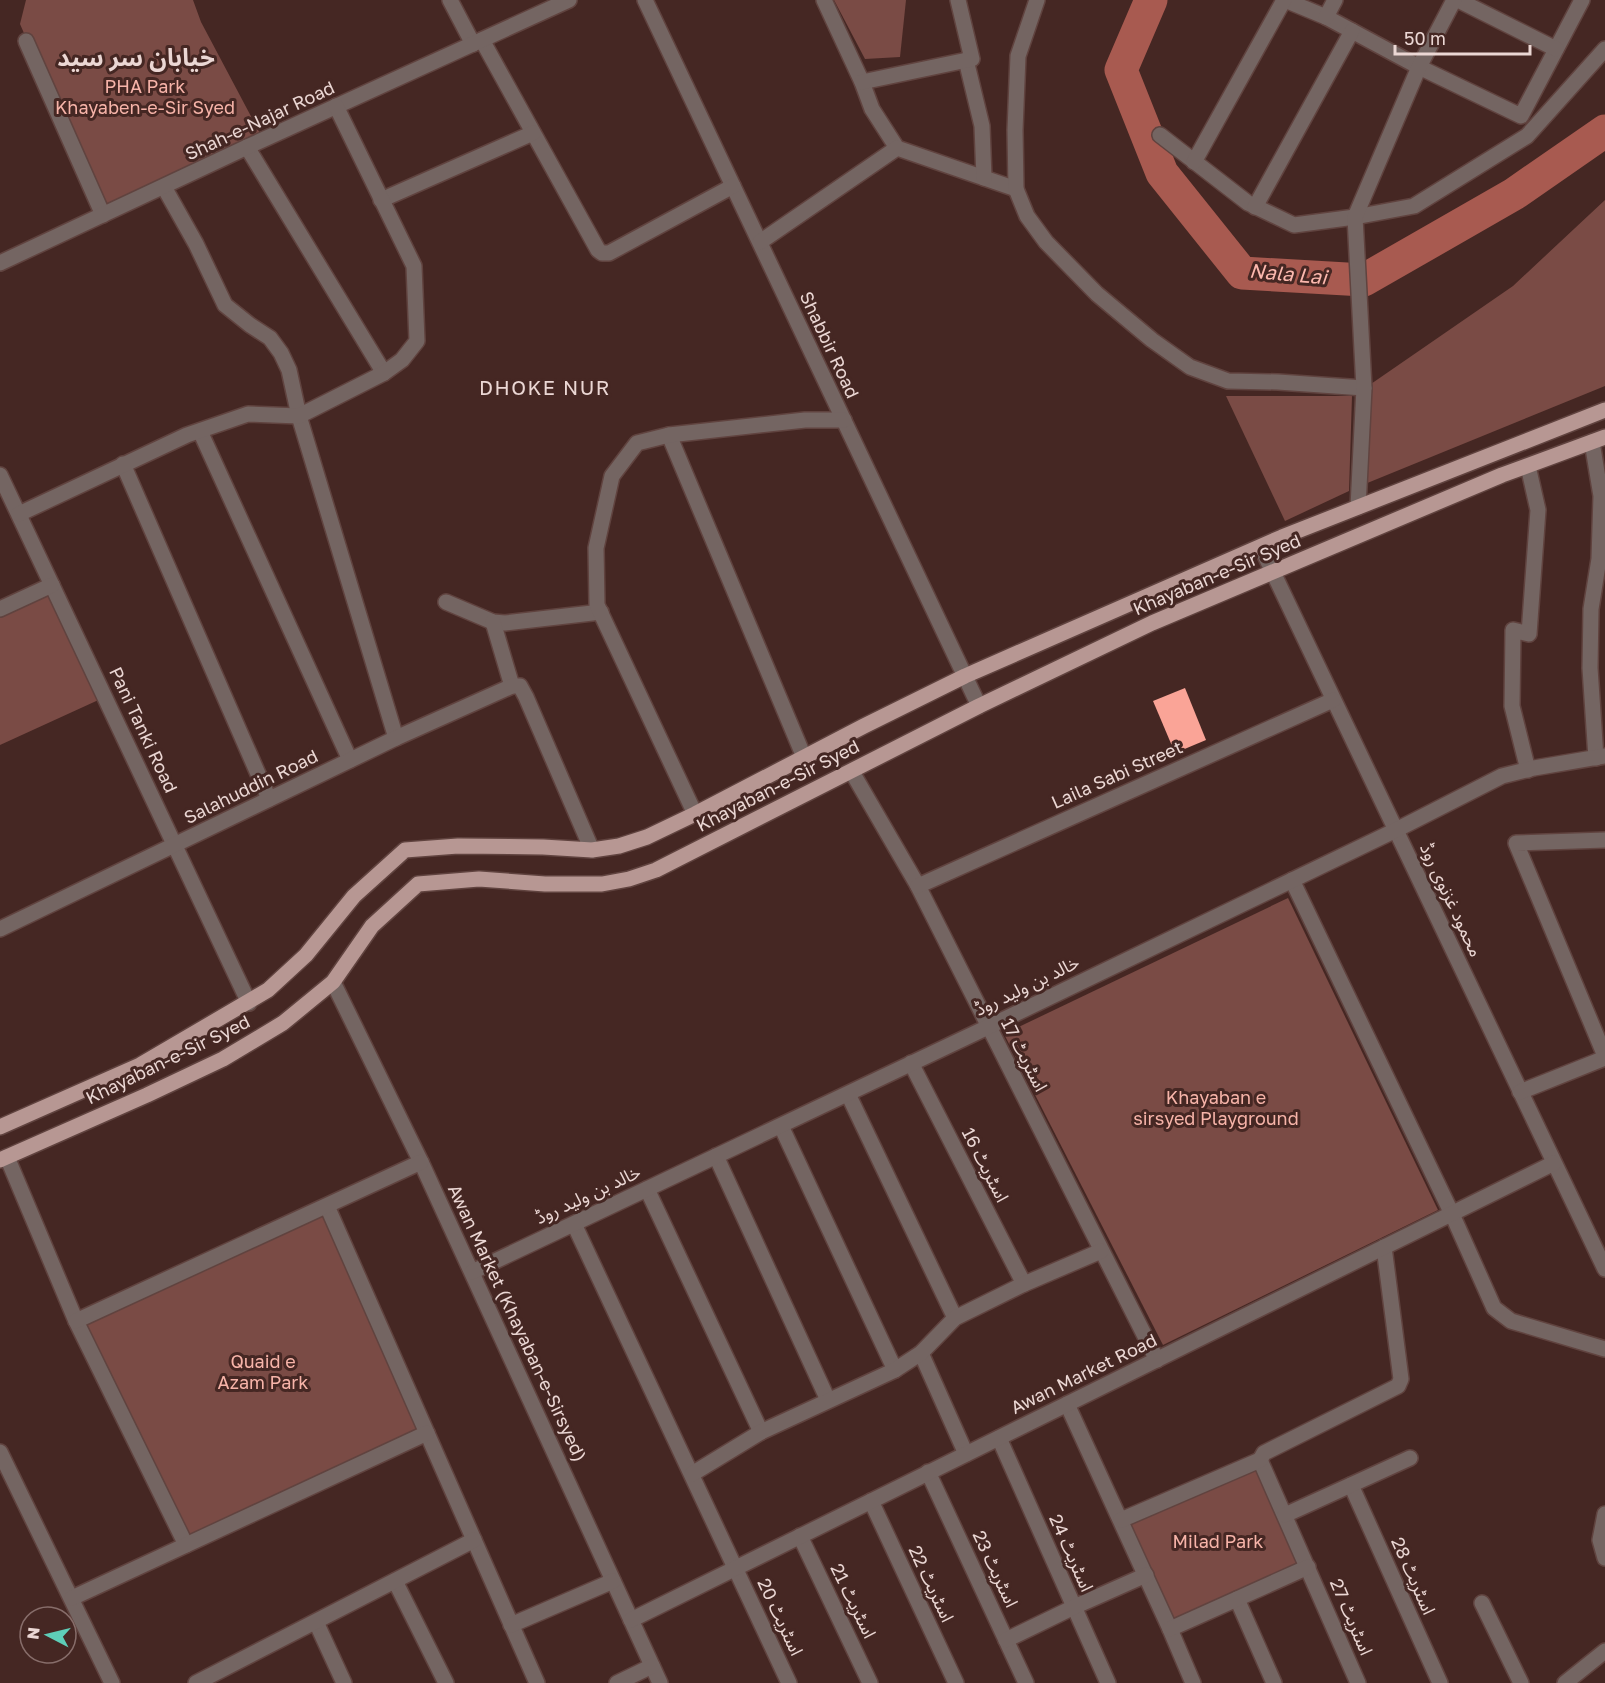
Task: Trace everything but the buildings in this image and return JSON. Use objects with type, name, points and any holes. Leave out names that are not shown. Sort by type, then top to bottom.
[{"type":"main road","name":"Khayaban-e-Sir Syed","points":[[0,1127],[140,1065],[249,1003],[268,990],[306,955],[354,896],[405,850],[458,846],[592,850],[619,846],[647,837],[965,676],[1261,547],[1605,410]]},
{"type":"main road","name":"Khayaban-e-Sir Syed","points":[[4,1158],[223,1059],[283,1023],[333,982],[372,926],[418,884],[470,879],[544,884],[602,884],[629,879],[656,870],[979,706],[1152,623],[1502,475],[1598,440]]},
{"type":"street","points":[[450,0],[533,133],[598,250],[602,253],[609,253],[733,186]]},
{"type":"street","name":"Shah-e-Najar Road","points":[[0,263],[569,0]]},
{"type":"street","name":"Shabbir Road","points":[[645,0],[979,706]]},
{"type":"street","points":[[824,0],[872,109],[897,148],[1016,189]]},
{"type":"street","points":[[862,82],[972,59],[958,0]]},
{"type":"street","points":[[1038,0],[1018,56],[1015,130],[1016,189],[1028,216],[1046,242],[1097,294],[1190,368],[1228,381],[1364,382]]},
{"type":"street","points":[[1194,162],[1284,0],[1326,17],[1419,68],[1521,116],[1582,0]]},
{"type":"street","points":[[1326,17],[1335,0]]},
{"type":"street","points":[[1358,507],[1364,382],[1355,217],[1419,68],[1454,0]]},
{"type":"street","points":[[1458,0],[1556,49]]},
{"type":"street","points":[[1255,207],[1352,31]]},
{"type":"street","points":[[26,41],[103,215]]},
{"type":"street","points":[[1160,135],[1248,203],[1294,225],[1414,206],[1527,136],[1605,49]]},
{"type":"street","points":[[966,60],[982,126],[984,178]]},
{"type":"street","points":[[19,514],[176,439],[248,414],[299,416],[384,373],[402,360],[417,340],[414,266],[336,106]]},
{"type":"street","points":[[381,200],[533,133]]},
{"type":"street","points":[[247,147],[384,373]]},
{"type":"street","points":[[760,242],[897,148]]},
{"type":"street","points":[[164,187],[196,244],[225,305],[270,338],[281,353],[288,370],[299,416],[396,738]]},
{"type":"street","points":[[695,814],[597,605],[596,548],[612,476],[638,443],[669,435],[805,420],[844,420]]},
{"type":"street","points":[[200,431],[350,760]]},
{"type":"street","points":[[669,435],[804,757]]},
{"type":"street","points":[[1598,440],[1601,496],[1600,590],[1591,609],[1590,668],[1600,757]]},
{"type":"street","points":[[123,464],[269,799]]},
{"type":"street","points":[[1528,466],[1538,510],[1529,634],[1513,630],[1512,706],[1528,770]]},
{"type":"street","name":"Pani Tanki Road","points":[[0,475],[249,1003]]},
{"type":"street","name":"محمود غزنوی روڈ","points":[[1261,547],[1605,1269]]},
{"type":"street","points":[[0,609],[52,585]]},
{"type":"street","points":[[446,602],[493,622],[601,612]]},
{"type":"street","points":[[493,622],[516,686],[592,850]]},
{"type":"street","name":"Salahuddin Road","points":[[0,929],[396,738],[516,686]]},
{"type":"street","name":"Laila Sabi Street","points":[[918,886],[1333,700]]},
{"type":"street","name":"خالد بن ولید روڈ","points":[[472,1272],[988,1027],[1396,830],[1502,776],[1600,757]]},
{"type":"street","name":"اسٹریٹ 17","points":[[852,771],[918,886],[1157,1359]]},
{"type":"street","points":[[1520,1092],[1605,1057],[1516,843],[1605,840]]},
{"type":"street","points":[[1292,880],[1452,1214],[1494,1308],[1511,1321],[1605,1349]]},
{"type":"street","name":"Awan Market (Khayaban-e-Sirsyed)","points":[[333,982],[421,1162],[660,1683]]},
{"type":"street","name":"اسٹریٹ 16","points":[[911,1063],[1024,1284]]},
{"type":"street","points":[[848,1094],[955,1318]]},
{"type":"street","points":[[781,1126],[895,1370]]},
{"type":"street","points":[[716,1156],[828,1400]]},
{"type":"street","points":[[4,1158],[76,1321],[186,1545]]},
{"type":"street","points":[[76,1321],[421,1162]]},
{"type":"street","name":"Awan Market Road","points":[[631,1620],[1554,1163]]},
{"type":"street","points":[[647,1189],[761,1432]]},
{"type":"street","points":[[327,1206],[537,1683]]},
{"type":"street","name":"اسٹریٹ 20","points":[[574,1224],[789,1683]]},
{"type":"street","points":[[1121,1520],[1260,1460],[1264,1454],[1398,1386],[1401,1379],[1384,1247]]},
{"type":"street","points":[[692,1474],[761,1432],[895,1370],[921,1353],[955,1318],[1024,1284],[1101,1251]]},
{"type":"street","points":[[921,1353],[966,1454]]},
{"type":"street","points":[[1067,1404],[1193,1683]]},
{"type":"street","points":[[72,1598],[427,1433]]},
{"type":"street","name":"اسٹریٹ 24","points":[[999,1438],[1108,1683]]},
{"type":"street","points":[[0,1452],[112,1683]]},
{"type":"street","points":[[1286,1515],[1410,1458]]},
{"type":"street","name":"اسٹریٹ 27","points":[[1260,1460],[1358,1683]]},
{"type":"street","name":"اسٹریٹ 23","points":[[928,1472],[1026,1683]]},
{"type":"street","name":"اسٹریٹ 28","points":[[1351,1485],[1440,1683]]},
{"type":"street","name":"اسٹریٹ 22","points":[[871,1501],[956,1683]]},
{"type":"street","points":[[1605,1514],[1600,1540],[1605,1558]]},
{"type":"street","name":"اسٹریٹ 21","points":[[800,1536],[870,1683]]},
{"type":"street","points":[[196,1683],[226,1676],[316,1622],[474,1540]]},
{"type":"street","points":[[1170,1629],[1308,1567]]},
{"type":"street","points":[[1006,1640],[1146,1575]]},
{"type":"street","points":[[395,1581],[446,1683]]},
{"type":"street","points":[[511,1625],[613,1581]]},
{"type":"street","points":[[1237,1599],[1274,1683]]},
{"type":"street","points":[[1482,1604],[1521,1683]]},
{"type":"street","points":[[316,1622],[344,1683]]},
{"type":"street","points":[[1566,1683],[1605,1651]]},
{"type":"street","points":[[617,1683],[652,1666]]},
{"type":"green space","name":"PHA Park Khayaben-e-Sir Syed","points":[[26,0],[193,0],[201,22],[263,139],[103,215],[20,24]]},
{"type":"green space","points":[[834,0],[906,0],[900,57],[865,59]]},
{"type":"green space","points":[[1605,200],[1605,386],[1360,486],[1368,386],[1513,286]]},
{"type":"green space","points":[[1226,396],[1352,396],[1349,491],[1285,521]]},
{"type":"green space","points":[[52,585],[105,697],[0,745],[0,609]]},
{"type":"green space","name":"Khayaban e sirsyed Playground","points":[[1288,898],[1438,1210],[1163,1345],[1004,1034]]},
{"type":"green space","name":"Quaid e Azam Park","points":[[327,1206],[427,1433],[186,1545],[76,1321]]},
{"type":"green space","name":"Milad Park","points":[[1257,1464],[1300,1563],[1175,1621],[1130,1525]]},
{"type":"waterway","name":"Nala Lai","points":[[1151,0],[1121,70],[1162,173],[1242,273],[1364,280],[1514,194],[1605,131]]},
{"type":"district","name":"خیابان سر سید","points":[[136,58]]},
{"type":"district","name":"DHOKE NUR","points":[[545,388]]}]
